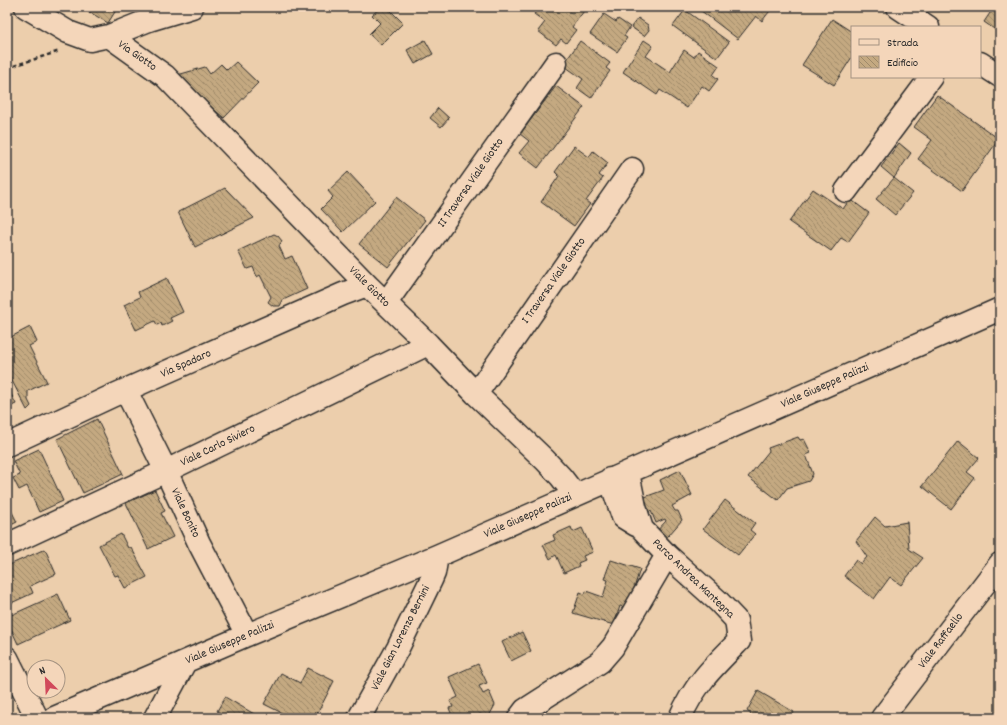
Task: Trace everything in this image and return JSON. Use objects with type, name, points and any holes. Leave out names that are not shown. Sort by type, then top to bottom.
[{"type":"street","name":"Via Giotto","points":[[26,7],[68,32],[99,38],[165,76]]},
{"type":"street","points":[[99,38],[149,20],[192,7]]},
{"type":"street","points":[[898,7],[926,26]]},
{"type":"street","name":"II Traversa Viale Giotto","points":[[386,303],[556,63]]},
{"type":"street","points":[[981,64],[1000,76]]},
{"type":"street","name":"Viale Giotto","points":[[165,76],[367,285],[428,344],[476,394],[545,460],[575,495]]},
{"type":"street","points":[[846,191],[930,78]]},
{"type":"street","name":"I Traversa Viale Giotto","points":[[476,394],[632,169]]},
{"type":"street","name":"Via Spadaro","points":[[7,445],[343,294],[367,285]]},
{"type":"street","name":"Viale Giuseppe Palizzi","points":[[54,718],[247,635],[437,556],[1000,309]]},
{"type":"street","name":"Viale Carlo Siviero","points":[[7,545],[166,472],[428,344]]},
{"type":"street","name":"Viale Bonito","points":[[126,391],[199,543],[247,635]]},
{"type":"street","name":"Parco Andrea Mantegna","points":[[619,476],[635,507],[642,528],[667,555],[718,601],[736,620],[739,641],[704,677],[685,705],[680,718]]},
{"type":"street","points":[[519,718],[525,710],[600,662],[613,647],[667,555]]},
{"type":"street","name":"Viale Gian Lorenzo Bernini","points":[[359,718],[398,648],[431,580],[434,573],[437,556]]},
{"type":"street","name":"Viale Raffaello","points":[[882,718],[1000,564]]},
{"type":"street","points":[[7,658],[37,718]]},
{"type":"street","points":[[155,718],[185,662]]},
{"type":"path","points":[[7,68],[99,38]]},
{"type":"building","points":[[81,7],[118,7],[108,23]]},
{"type":"building","points":[[381,7],[387,7],[403,23],[381,45],[369,34],[380,23],[372,15]]},
{"type":"building","points":[[539,7],[587,7],[572,27],[576,30],[566,43],[561,39],[556,45],[538,31],[545,22],[534,14]]},
{"type":"building","points":[[696,7],[773,7],[762,21],[756,16],[738,39]]},
{"type":"building","points":[[994,7],[1000,7],[1000,33],[984,22]]},
{"type":"building","points":[[685,10],[729,42],[717,58],[673,26]]},
{"type":"building","points":[[604,14],[616,22],[618,19],[630,27],[624,36],[627,38],[617,52],[590,34]]},
{"type":"building","points":[[638,18],[648,25],[649,30],[644,36],[631,27]]},
{"type":"building","points":[[832,19],[851,31],[851,59],[834,85],[802,65]]},
{"type":"building","points":[[425,40],[433,54],[415,64],[407,50]]},
{"type":"building","points":[[644,40],[653,46],[646,56],[670,72],[684,50],[694,57],[698,51],[719,66],[713,75],[718,79],[709,91],[702,86],[687,108],[660,90],[657,95],[623,72]]},
{"type":"building","points":[[580,41],[610,63],[606,68],[610,71],[591,98],[577,88],[583,79],[563,65]]},
{"type":"building","points":[[236,62],[258,83],[224,118],[174,76],[205,67],[210,74],[221,64],[227,70]]},
{"type":"building","points":[[556,86],[584,107],[538,168],[519,153],[529,141],[520,134]]},
{"type":"building","points":[[937,95],[999,139],[962,191],[918,159],[932,140],[914,127]]},
{"type":"building","points":[[438,108],[449,118],[441,127],[430,118]]},
{"type":"building","points":[[899,143],[911,153],[894,178],[881,167]]},
{"type":"building","points":[[574,146],[589,157],[593,151],[608,163],[599,175],[603,178],[586,201],[590,204],[574,226],[541,202],[559,176],[555,172]]},
{"type":"building","points":[[348,172],[375,201],[343,232],[321,209],[333,197],[328,191]]},
{"type":"building","points":[[894,178],[913,193],[895,215],[876,199]]},
{"type":"building","points":[[225,188],[254,218],[195,247],[178,212]]},
{"type":"building","points":[[813,189],[843,209],[850,199],[869,213],[848,242],[841,238],[831,251],[789,222]]},
{"type":"building","points":[[396,197],[425,220],[388,267],[359,244]]},
{"type":"building","points":[[274,234],[282,241],[279,246],[285,259],[292,256],[307,289],[283,300],[280,306],[273,306],[268,302],[271,297],[260,275],[257,277],[253,267],[247,269],[238,251]]},
{"type":"building","points":[[167,278],[183,312],[170,318],[172,321],[162,326],[161,323],[157,325],[155,321],[136,330],[124,305],[140,297],[138,292]]},
{"type":"building","points":[[30,327],[37,342],[29,346],[47,382],[28,391],[28,400],[31,406],[27,410],[7,371],[7,339]]},
{"type":"building","points":[[7,386],[16,404],[7,408]]},
{"type":"building","points":[[97,419],[123,474],[83,493],[57,439]]},
{"type":"building","points":[[798,437],[800,440],[804,439],[811,453],[806,455],[813,474],[809,481],[787,488],[778,500],[748,477],[769,451],[768,448]]},
{"type":"building","points":[[958,441],[979,458],[967,472],[975,478],[951,509],[922,486]]},
{"type":"building","points":[[39,449],[63,501],[39,512],[27,486],[19,490],[13,478],[20,475],[13,461]]},
{"type":"building","points":[[680,470],[692,495],[672,506],[675,511],[678,511],[682,520],[662,543],[654,534],[666,521],[665,519],[656,523],[651,511],[648,513],[642,498],[664,490],[660,480]]},
{"type":"building","points":[[155,490],[165,511],[161,513],[173,537],[148,549],[126,503]]},
{"type":"building","points":[[725,500],[755,523],[750,530],[755,534],[738,555],[703,529]]},
{"type":"building","points":[[7,502],[17,522],[7,527]]},
{"type":"building","points":[[875,517],[885,526],[907,522],[909,549],[923,558],[901,585],[890,577],[874,599],[844,576],[856,560],[861,564],[867,557],[856,541]]},
{"type":"building","points":[[571,527],[573,532],[582,528],[593,552],[583,556],[585,560],[578,563],[579,566],[564,573],[556,555],[550,559],[543,545],[555,540],[553,535]]},
{"type":"building","points":[[121,534],[128,548],[131,547],[147,577],[125,588],[118,575],[115,576],[99,545]]},
{"type":"building","points":[[45,549],[56,574],[30,586],[33,593],[7,605],[7,566]]},
{"type":"building","points":[[611,560],[640,569],[628,608],[620,606],[614,625],[573,613],[580,592],[585,594],[586,591],[603,597],[608,580],[604,579]]},
{"type":"building","points":[[58,594],[70,620],[18,644],[7,617]]},
{"type":"building","points":[[522,632],[531,651],[511,661],[502,642]]},
{"type":"building","points":[[478,664],[487,683],[479,686],[483,694],[489,691],[495,705],[488,718],[480,714],[478,718],[453,718],[449,708],[453,707],[450,701],[458,697],[449,677]]},
{"type":"building","points":[[308,668],[334,681],[315,718],[280,718],[282,713],[264,704],[281,673],[300,683]]},
{"type":"building","points":[[758,691],[794,712],[791,718],[751,718],[751,714],[747,711]]},
{"type":"building","points":[[225,697],[261,718],[217,718],[220,713],[217,711]]}]
